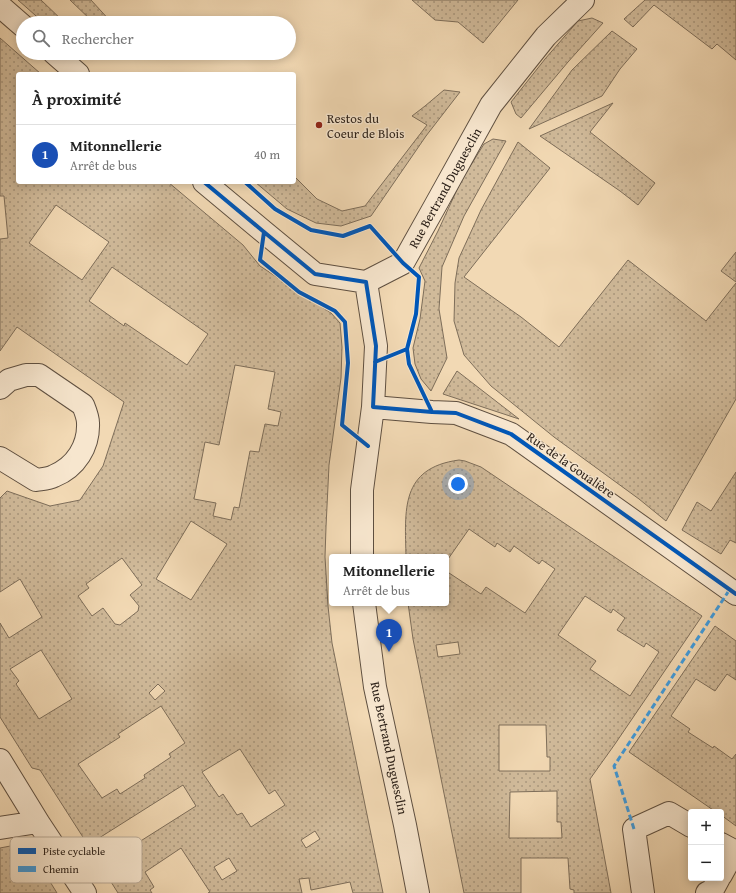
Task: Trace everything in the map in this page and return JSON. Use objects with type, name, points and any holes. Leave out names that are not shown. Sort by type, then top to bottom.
[{"type":"street","name":"Rue Bertrand Duguesclin","points":[[366,282],[403,263],[491,105],[546,36],[583,0]]},
{"type":"street","points":[[0,6],[16,20]]},
{"type":"street","points":[[62,60],[76,72]]},
{"type":"street","points":[[206,184],[316,274],[366,282],[376,346],[373,407],[362,490],[362,554]]},
{"type":"street","points":[[0,388],[9,380],[26,375],[39,375],[83,405],[88,421],[87,439],[80,455],[68,468],[53,477],[36,480],[0,458]]},
{"type":"street","name":"Rue de la Goualière","points":[[373,407],[456,413],[511,434],[736,594]]},
{"type":"street","name":"Rue Bertrand Duguesclin","points":[[364,606],[375,687],[418,893]]},
{"type":"street","points":[[0,760],[48,837]]},
{"type":"street","points":[[644,893],[634,829],[669,813],[688,824]]},
{"type":"street","points":[[0,828],[38,822]]},
{"type":"street","points":[[724,846],[734,852],[724,870]]},
{"type":"street","points":[[707,893],[712,891],[717,881]]},
{"type":"street","points":[[78,883],[85,893]]},
{"type":"shaded area","points":[[18,0],[41,0],[58,16],[36,16]]},
{"type":"shaded area","points":[[70,0],[91,0],[106,16],[87,16]]},
{"type":"shaded area","points":[[412,0],[518,0],[483,43],[458,22],[435,20]]},
{"type":"shaded area","points":[[645,0],[736,0],[736,60],[717,44],[712,49],[654,5],[633,27],[624,19]]},
{"type":"shaded area","points":[[592,18],[603,23],[521,118],[516,114],[511,102],[545,59],[578,21]]},
{"type":"shaded area","points":[[612,31],[637,49],[620,69],[602,96],[529,129],[572,70]]},
{"type":"shaded area","points":[[0,38],[16,52],[16,60],[25,60],[39,72],[16,72],[16,184],[170,184],[243,245],[260,266],[331,313],[340,323],[342,347],[341,378],[329,465],[326,527],[325,557],[328,606],[332,643],[383,893],[353,893],[350,882],[311,890],[309,878],[299,879],[302,893],[208,893],[210,892],[181,848],[145,872],[154,887],[150,890],[152,893],[118,893],[112,883],[142,883],[142,840],[196,806],[183,785],[101,837],[83,837],[40,770],[32,768],[0,717],[0,623],[9,638],[42,617],[20,579],[0,592],[0,498],[7,491],[50,506],[80,500],[103,466],[124,402],[17,327],[0,351],[0,239],[8,238],[4,196],[0,196]],"holes":[[[56,205],[109,242],[82,280],[29,243]],[[112,267],[208,334],[187,365],[125,323],[124,326],[89,301]],[[235,365],[275,372],[268,409],[281,412],[278,426],[265,424],[259,452],[250,451],[239,508],[234,507],[231,520],[213,516],[216,503],[194,499],[205,442],[219,445]],[[191,521],[227,544],[191,600],[156,579]],[[122,558],[142,585],[130,595],[139,606],[138,611],[120,625],[115,624],[103,608],[92,616],[78,596],[89,588],[86,584]],[[41,650],[72,699],[39,719],[16,684],[19,681],[10,669]],[[158,684],[165,691],[155,700],[149,693]],[[161,706],[185,743],[169,754],[171,757],[144,775],[145,778],[120,794],[117,789],[102,798],[78,764],[120,737],[118,734]],[[240,749],[269,794],[275,790],[285,805],[251,827],[242,813],[237,815],[223,794],[219,797],[202,772]],[[315,831],[320,839],[306,848],[301,840]],[[229,858],[237,871],[222,880],[214,867]]]},
{"type":"shaded area","points":[[444,90],[460,92],[426,136],[371,216],[341,226],[316,223],[287,209],[257,184],[296,184],[296,178],[317,199],[342,211],[365,206],[427,125],[412,116]]},
{"type":"shaded area","points":[[613,103],[590,132],[655,183],[638,205],[540,136]]},
{"type":"shaded area","points":[[493,139],[506,141],[464,216],[442,267],[439,309],[447,358],[431,391],[421,379],[415,364],[413,348],[420,319],[425,281],[419,268],[461,181],[484,144]]},
{"type":"shaded area","points":[[518,142],[550,168],[464,277],[521,317],[559,347],[628,260],[706,321],[736,283],[736,399],[666,521],[639,499],[554,437],[491,386],[464,355],[454,321],[455,283],[459,258],[481,210]]},
{"type":"shaded area","points":[[736,252],[736,282],[721,271]]},
{"type":"shaded area","points":[[457,371],[519,419],[443,394]]},
{"type":"shaded area","points":[[459,460],[481,467],[702,616],[590,779],[611,893],[574,893],[574,890],[570,889],[568,858],[521,858],[521,893],[464,893],[413,639],[408,606],[449,606],[449,573],[481,594],[486,587],[525,613],[555,569],[542,560],[539,564],[514,546],[510,552],[497,543],[495,547],[469,529],[449,558],[449,554],[406,554],[407,508],[410,494],[416,482],[426,472],[440,465]],"holes":[[[585,596],[611,613],[613,609],[625,618],[617,630],[644,647],[646,643],[659,652],[630,696],[590,669],[596,661],[558,635]],[[458,642],[460,654],[438,657],[436,645]],[[499,725],[546,725],[547,757],[550,757],[550,771],[499,771]],[[557,791],[557,822],[561,822],[562,838],[509,838],[510,792]]]},
{"type":"shaded area","points":[[736,472],[736,543],[730,540],[721,554],[682,530],[697,502],[711,511]]},
{"type":"shaded area","points":[[715,626],[736,641],[736,680],[727,674],[715,691],[696,679],[671,716],[690,729],[688,732],[713,748],[714,746],[732,759],[736,754],[736,826],[724,817],[724,809],[712,809],[629,752]]},
{"type":"shaded area","points":[[10,846],[10,883],[51,883],[57,893],[0,893],[0,848]]},
{"type":"marked path","points":[[634,829],[614,766],[730,589]]},
{"type":"cycle path","points":[[206,184],[315,274],[366,282]]},
{"type":"cycle path","points":[[247,184],[275,209],[311,230],[343,236],[370,226],[403,263],[419,277],[416,314],[407,349],[375,362]]},
{"type":"cycle path","points":[[264,232],[260,260],[299,292],[335,311],[345,322],[348,363],[342,425],[368,446]]},
{"type":"cycle path","points":[[366,282],[376,346],[373,407],[456,413],[511,434],[736,594]]},
{"type":"cycle path","points":[[407,349],[409,364],[432,412]]},
{"type":"place","name":"Restos du Coeur de Blois","points":[[319,125]]},
{"type":"place","name":"Mitonnellerie","points":[[389,652]]}]
